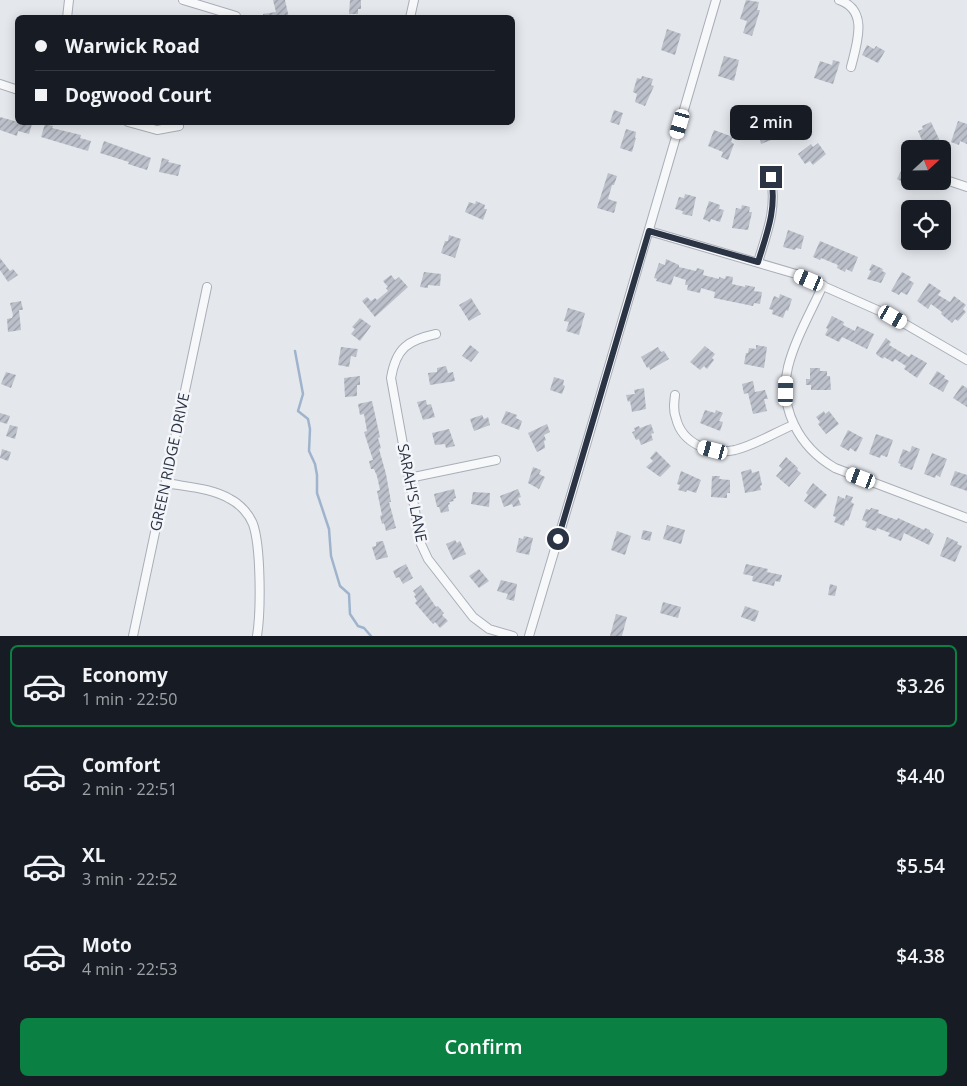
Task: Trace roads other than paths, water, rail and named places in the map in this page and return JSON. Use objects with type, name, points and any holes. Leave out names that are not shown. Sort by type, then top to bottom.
[{"type":"street","points":[[67,15],[69,0]]},
{"type":"street","points":[[183,0],[233,15]]},
{"type":"street","points":[[411,15],[414,0]]},
{"type":"street","points":[[529,636],[716,0]]},
{"type":"street","points":[[839,0],[847,3],[854,9],[858,23],[858,37],[851,67]]},
{"type":"street","points":[[0,84],[15,89]]},
{"type":"street","points":[[138,125],[156,130],[179,126]]},
{"type":"street","points":[[758,262],[773,210],[774,193],[771,177]]},
{"type":"street","points":[[951,182],[967,187]]},
{"type":"street","points":[[649,231],[796,274],[893,317],[967,360]]},
{"type":"street","points":[[823,285],[788,366],[787,406],[793,425],[808,447],[834,468],[967,518]]},
{"type":"street","name":"GREEN RIDGE DRIVE","points":[[133,636],[207,287]]},
{"type":"street","name":"SARAH'S LANE","points":[[436,334],[411,341],[400,351],[393,368],[392,383],[421,544],[428,559],[478,622],[489,629],[513,636]]},
{"type":"street","points":[[675,395],[676,419],[685,436],[696,445],[713,450],[724,451],[741,448],[793,425]]},
{"type":"street","points":[[409,478],[496,460]]},
{"type":"street","points":[[166,483],[222,495],[236,502],[252,522],[257,540],[259,620],[257,636]]},
{"type":"waterway","points":[[295,351],[303,394],[298,411],[308,419],[310,429],[309,451],[315,464],[317,493],[329,529],[331,556],[340,586],[349,594],[350,614],[358,626],[364,628],[371,636]]}]
